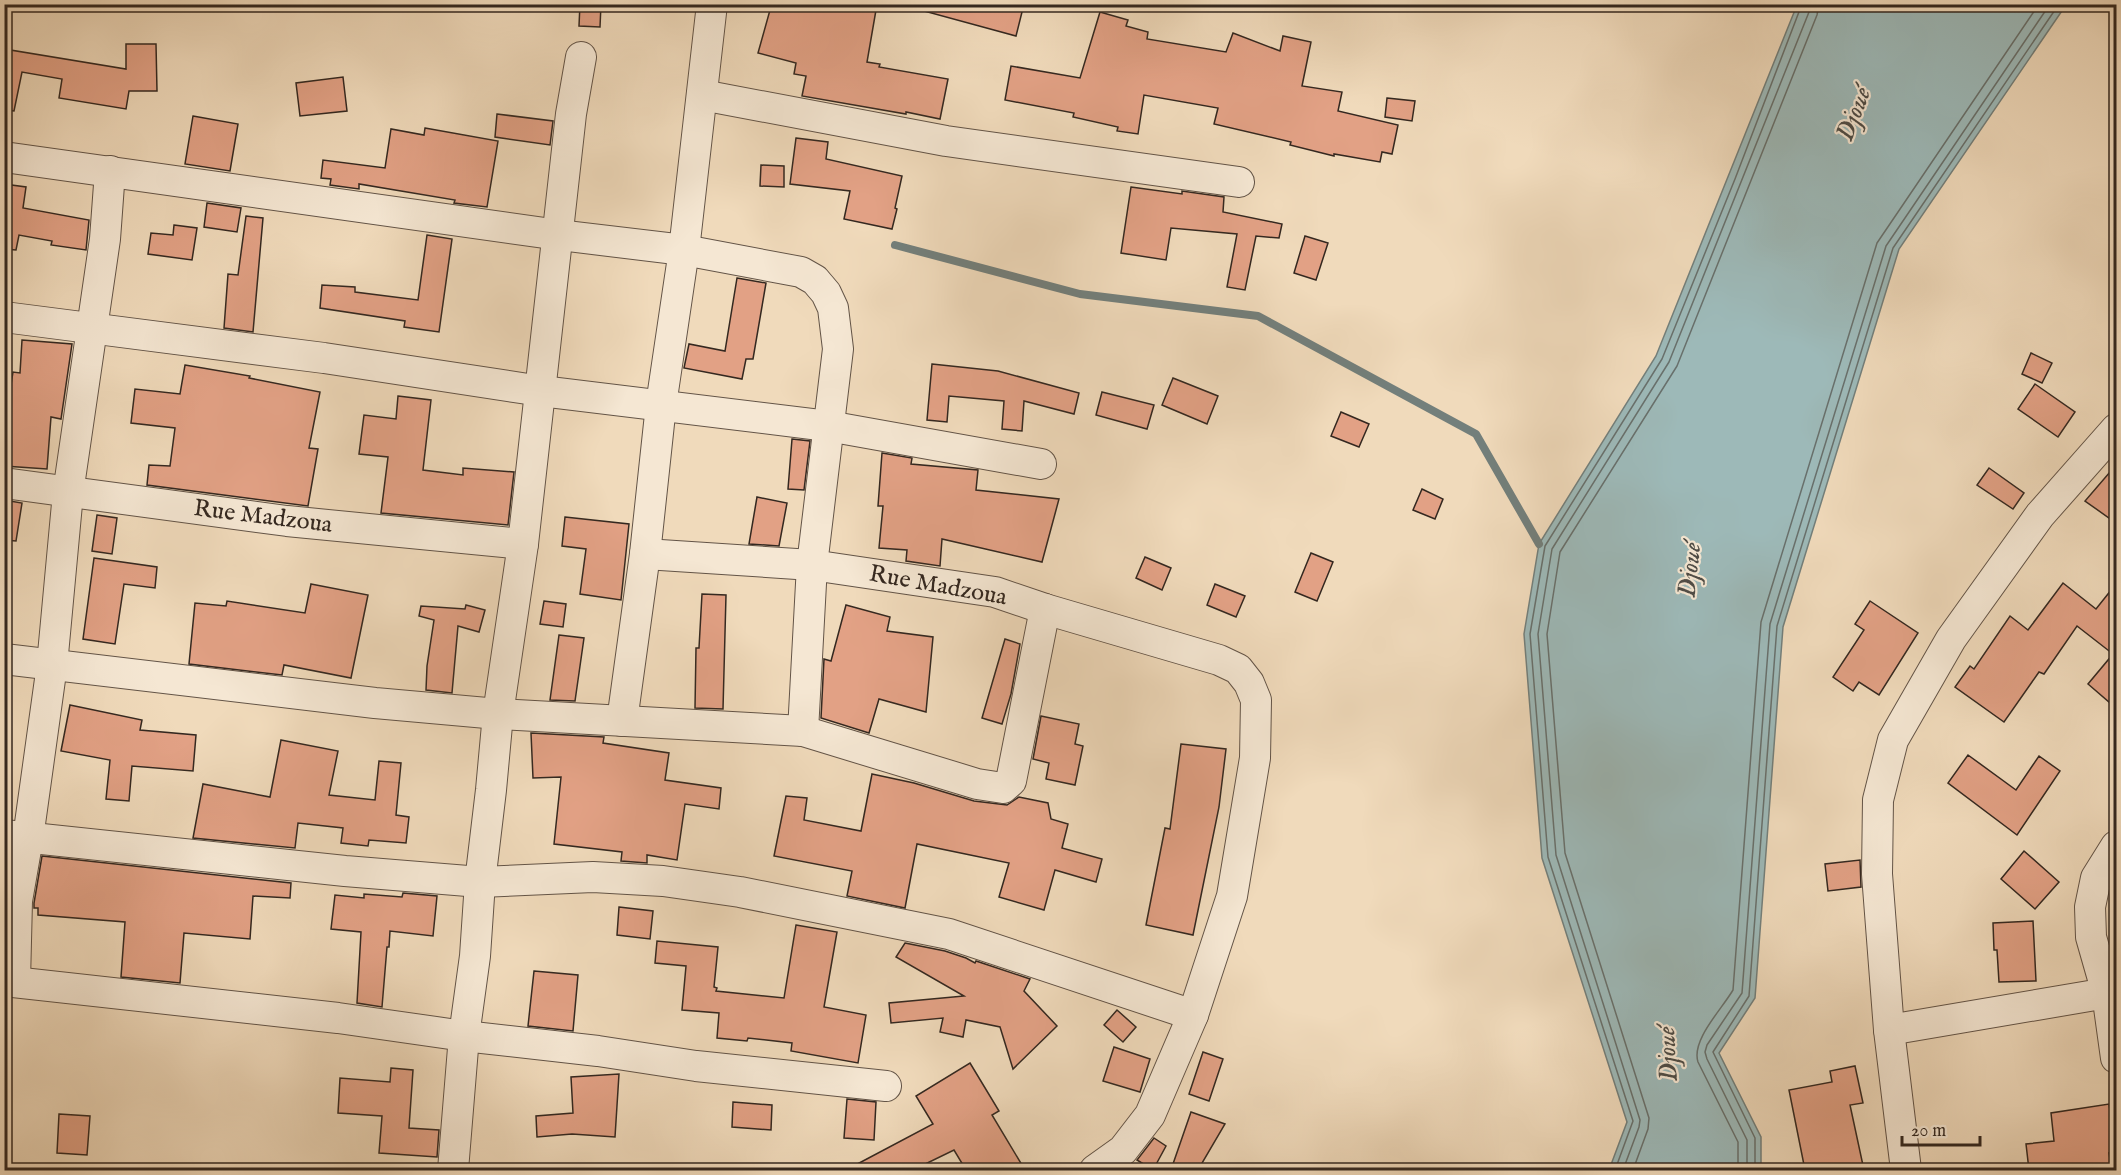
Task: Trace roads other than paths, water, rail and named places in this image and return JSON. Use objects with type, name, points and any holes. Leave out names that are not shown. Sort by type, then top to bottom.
[{"type":"street","points":[[622,721],[645,554],[661,405],[684,250],[712,4]]},
{"type":"street","points":[[453,1170],[464,1036],[475,957],[480,882],[498,714],[523,544],[572,114],[581,57]]},
{"type":"street","points":[[702,95],[946,141],[1239,182]]},
{"type":"street","points":[[4,157],[559,235],[684,250],[801,272],[815,280],[833,308],[838,349],[812,565],[803,731]]},
{"type":"street","points":[[110,171],[105,239],[68,493],[52,665],[16,836],[17,902],[10,981],[338,1018],[464,1036],[598,1051],[696,1066],[886,1086]]},
{"type":"street","points":[[4,317],[324,358],[541,391],[828,426],[1041,464]]},
{"type":"street","points":[[1906,1170],[1889,1030],[1877,874],[1878,800],[1893,740],[1951,639],[2040,515],[2116,429]]},
{"type":"street","name":"Rue Madzoua","points":[[4,483],[288,521],[523,544]]},
{"type":"street","name":"Rue Madzoua","points":[[645,554],[812,565],[995,592],[1219,660],[1238,669],[1249,683],[1256,700],[1255,758],[1232,896],[1194,1015]]},
{"type":"street","points":[[4,659],[375,703],[498,714],[803,731],[995,789],[1003,788],[1011,781],[1045,609]]},
{"type":"street","points":[[16,836],[345,871],[480,882],[593,877],[663,881],[740,892],[949,934],[1194,1015],[1150,1115],[1123,1149],[1095,1170]]},
{"type":"street","points":[[2116,846],[2096,878],[2090,907],[2091,937],[2107,993],[2116,1058]]},
{"type":"street","points":[[1889,1030],[2107,993]]},
{"type":"water","name":"Djoué","points":[[1797,5],[2066,5],[1899,249],[1783,627],[1755,998],[1719,1053],[1761,1137],[1761,1170],[1609,1170],[1627,1122],[1542,858],[1524,634],[1539,544],[1656,356]]},
{"type":"waterway","points":[[895,245],[1080,294],[1258,316],[1476,434],[1539,544]]}]
